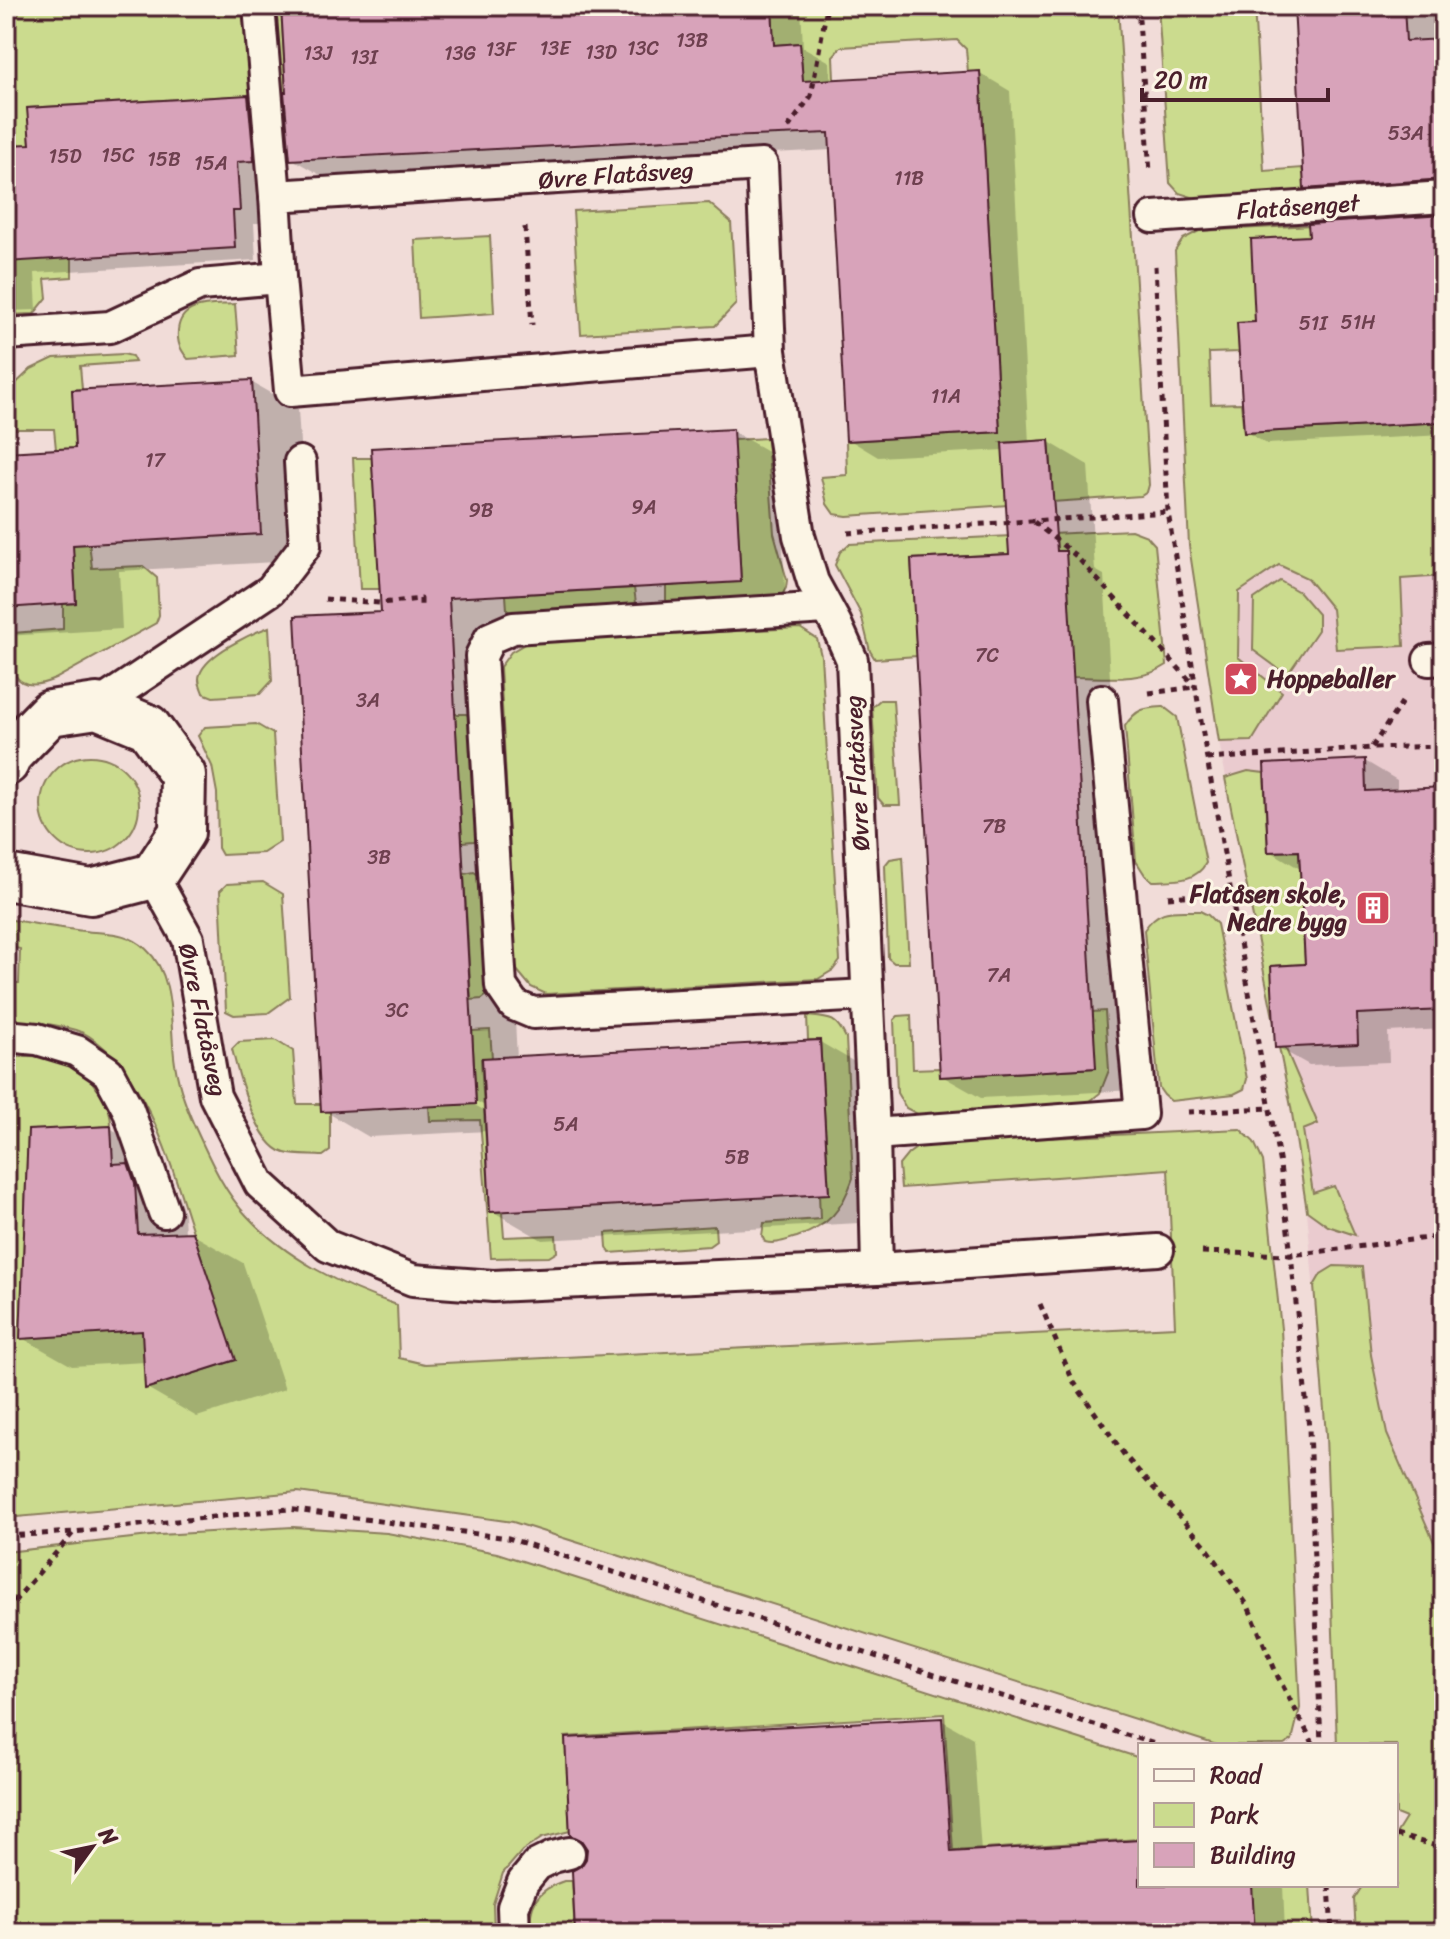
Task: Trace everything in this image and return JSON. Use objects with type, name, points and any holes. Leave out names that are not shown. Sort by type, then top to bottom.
[{"type":"street","points":[[6,877],[91,892],[153,876],[182,832],[183,775],[148,727],[97,706],[50,713],[7,755]]},
{"type":"lane","points":[[259,6],[290,391],[770,351]]},
{"type":"lane","name":"Øvre Flatåsveg","points":[[153,876],[188,939],[215,1096],[260,1184],[328,1246],[413,1280],[493,1286],[877,1269],[874,1134],[852,660],[813,582],[799,536],[770,351],[762,165],[275,196]]},
{"type":"lane","name":"Flatåsenget","points":[[1153,217],[1444,197]]},
{"type":"lane","points":[[7,338],[110,327],[200,285],[280,278]]},
{"type":"lane","points":[[97,706],[271,590],[305,546],[300,462]]},
{"type":"lane","points":[[826,608],[513,628],[490,638],[481,656],[501,986],[514,1005],[533,1013],[867,995]]},
{"type":"lane","points":[[874,1134],[1141,1114],[1102,700]]},
{"type":"lane","points":[[6,1036],[37,1039],[77,1051],[108,1072],[128,1109],[164,1212]]},
{"type":"lane","points":[[877,1269],[1158,1250]]},
{"type":"lane","points":[[514,1933],[513,1907],[523,1882],[537,1865],[569,1853]]},
{"type":"path","points":[[762,165],[811,96],[827,6]]},
{"type":"path","points":[[1138,6],[1153,217],[1168,512],[1207,759],[1280,1165],[1309,1428],[1321,1743]]},
{"type":"path","points":[[522,181],[535,370]]},
{"type":"path","points":[[799,536],[1168,512]]},
{"type":"path","points":[[1033,521],[1075,555],[1196,687]]},
{"type":"path","points":[[380,603],[421,599],[421,610]]},
{"type":"path","points":[[1372,748],[1437,660]]},
{"type":"path","points":[[1207,759],[1444,746]]},
{"type":"path","points":[[1121,900],[1231,893]]},
{"type":"path","points":[[1141,1114],[1270,1108]]},
{"type":"path","points":[[1158,1250],[1291,1255],[1444,1236]]},
{"type":"path","points":[[1020,1259],[1073,1381],[1125,1456],[1205,1545],[1248,1606],[1278,1677],[1313,1743]]},
{"type":"path","points":[[6,1536],[74,1532],[288,1509],[508,1538],[1152,1743]]},
{"type":"path","points":[[6,1611],[74,1532]]},
{"type":"path","points":[[1398,1836],[1444,1848]]},
{"type":"path","points":[[1329,1887],[1332,1933]]},
{"type":"shaded area","points":[[1444,540],[1444,1571],[1326,1435],[1307,1211],[1291,1107],[1219,742],[1189,547]]},
{"type":"green space","points":[[6,6],[248,6],[255,118],[234,120],[232,96],[28,108],[34,221],[72,258],[72,277],[45,279],[47,298],[34,314],[6,315],[6,299],[15,298],[6,145]]},
{"type":"green space","points":[[275,6],[283,6],[287,108],[281,103]]},
{"type":"green space","points":[[772,6],[1118,6],[1149,485],[1147,492],[1141,496],[847,516],[834,514],[827,504],[821,477],[847,475],[846,441],[1000,432],[980,72],[968,72],[966,49],[957,40],[841,47],[833,56],[834,79],[803,83],[800,43],[774,45]],"holes":[[[1049,440],[1052,476],[1002,443]]]},
{"type":"green space","points":[[1158,6],[1254,6],[1264,171],[1302,168],[1303,174],[1444,162],[1444,184],[1195,198],[1179,193],[1170,183]]},
{"type":"green space","points":[[709,203],[731,222],[736,304],[715,326],[581,334],[573,211]]},
{"type":"green space","points":[[1444,218],[1444,311],[1238,323],[1239,352],[1209,353],[1211,404],[1241,403],[1244,433],[1444,422],[1444,576],[1401,579],[1404,646],[1336,649],[1332,609],[1307,578],[1279,565],[1239,592],[1238,657],[1282,692],[1252,741],[1219,742],[1189,546],[1175,251],[1183,239],[1199,231]]},
{"type":"green space","points":[[490,236],[494,313],[419,318],[415,240]]},
{"type":"green space","points":[[235,304],[239,355],[188,359],[178,339],[180,321],[185,314],[208,305]]},
{"type":"green space","points":[[132,356],[135,362],[80,366],[82,389],[72,390],[92,568],[143,566],[157,578],[159,615],[156,623],[55,679],[41,684],[21,682],[12,668],[13,633],[63,629],[63,604],[76,603],[67,449],[56,449],[54,429],[6,429],[6,399],[10,389],[31,369],[54,358]]},
{"type":"green space","points":[[767,438],[774,533],[787,580],[781,597],[670,605],[666,600],[666,586],[741,581],[733,440]]},
{"type":"green space","points":[[353,458],[372,458],[380,589],[360,589]]},
{"type":"green space","points":[[1131,530],[1147,536],[1155,545],[1167,665],[1134,677],[1073,677],[1065,551],[911,559],[917,656],[875,659],[861,614],[835,565],[840,552],[849,544]]},
{"type":"green space","points":[[1280,581],[1299,592],[1318,614],[1318,630],[1287,675],[1253,650],[1254,599]]},
{"type":"green space","points":[[634,588],[636,603],[631,607],[512,614],[507,610],[506,595]]},
{"type":"green space","points":[[269,627],[272,681],[260,694],[213,697],[203,693],[199,677],[211,659]]},
{"type":"green space","points":[[800,628],[817,639],[821,656],[840,961],[833,970],[818,979],[546,994],[531,987],[516,969],[500,667],[511,652],[530,641]]},
{"type":"green space","points":[[880,700],[893,700],[900,805],[884,805],[878,798],[872,707]]},
{"type":"green space","points":[[1164,707],[1177,717],[1206,863],[1190,877],[1153,881],[1136,861],[1125,726],[1142,710]]},
{"type":"green space","points":[[455,714],[472,717],[479,837],[474,841],[462,842]]},
{"type":"green space","points":[[256,724],[273,734],[280,842],[263,853],[222,855],[218,848],[217,793],[212,766],[198,736],[205,727]]},
{"type":"green space","points":[[90,756],[109,760],[125,770],[135,786],[139,805],[135,824],[125,840],[109,850],[90,854],[71,850],[55,840],[45,824],[41,805],[45,786],[55,770],[71,760]]},
{"type":"green space","points":[[1248,771],[1264,773],[1268,852],[1299,851],[1305,964],[1271,966],[1285,1047],[1318,1124],[1303,1130],[1313,1193],[1334,1186],[1355,1235],[1328,1226],[1307,1211],[1291,1107],[1225,778]]},
{"type":"green space","points":[[903,857],[909,963],[894,963],[888,958],[885,865],[890,859]]},
{"type":"green space","points":[[474,872],[481,877],[487,995],[471,1000],[464,874]]},
{"type":"green space","points":[[263,882],[283,894],[290,997],[268,1013],[234,1015],[226,1011],[220,891],[227,884]]},
{"type":"green space","points":[[1200,911],[1217,924],[1247,1079],[1244,1089],[1234,1094],[1171,1101],[1159,1088],[1144,930],[1162,914]]},
{"type":"green space","points":[[6,919],[117,934],[132,939],[146,949],[156,960],[167,988],[175,1064],[185,1102],[220,1179],[247,1216],[297,1258],[336,1280],[397,1305],[399,1358],[425,1364],[1175,1327],[1168,1169],[901,1188],[899,1165],[922,1144],[1240,1129],[1254,1142],[1263,1161],[1281,1329],[1300,1708],[1292,1740],[1287,1743],[1211,1743],[513,1522],[298,1492],[6,1518],[6,1059],[45,1057],[81,1070],[104,1099],[111,1121],[111,1126],[28,1131],[20,1338],[123,1332],[141,1296],[146,1389],[235,1360],[166,1152],[142,1098],[110,1053],[89,1036],[49,1024],[6,1020],[6,983],[19,983],[20,949],[6,946]]},
{"type":"green space","points":[[1105,1011],[1109,1070],[1100,1093],[1084,1106],[921,1116],[906,1108],[897,1093],[894,1020],[898,1016],[911,1015],[913,1069],[940,1068],[941,1077],[1095,1068],[1092,1012]]},
{"type":"green space","points":[[807,1016],[831,1020],[846,1038],[853,1178],[839,1208],[826,1222],[797,1237],[769,1243],[762,1236],[764,1223],[820,1219],[819,1194],[829,1193],[820,1040],[808,1040]]},
{"type":"green space","points":[[490,1030],[492,1058],[481,1059],[490,1212],[502,1212],[504,1237],[556,1235],[557,1252],[549,1257],[491,1258],[480,1120],[430,1121],[429,1106],[476,1103],[472,1031]]},
{"type":"green space","points":[[275,1040],[293,1051],[297,1104],[321,1104],[330,1111],[330,1151],[323,1156],[289,1154],[275,1148],[250,1108],[232,1049],[239,1042]]},
{"type":"green space","points":[[715,1226],[716,1241],[709,1246],[610,1253],[607,1247],[606,1233]]},
{"type":"green space","points":[[1334,1266],[1362,1267],[1371,1355],[1387,1434],[1444,1565],[1444,1933],[1356,1933],[1354,1899],[1362,1887],[1398,1887],[1398,1831],[1406,1818],[1398,1815],[1398,1743],[1337,1743],[1326,1435],[1314,1286],[1321,1274]]},
{"type":"green space","points":[[293,1527],[387,1533],[497,1553],[1138,1757],[1138,1839],[953,1851],[944,1714],[565,1737],[570,1831],[542,1838],[522,1851],[503,1873],[493,1904],[494,1933],[6,1933],[6,1552],[159,1535]]},
{"type":"green space","points":[[564,1881],[572,1881],[575,1933],[530,1933],[531,1914],[536,1900],[547,1889]]},
{"type":"green space","points":[[1247,1887],[1310,1887],[1313,1933],[1250,1933]]},
{"type":"building","points":[[281,6],[772,6],[774,45],[800,43],[803,81],[980,71],[1000,432],[846,441],[829,133],[290,160]]},
{"type":"building","points":[[1294,6],[1404,6],[1406,41],[1444,39],[1444,179],[1304,189]]},
{"type":"building","points":[[248,95],[254,161],[237,162],[240,211],[233,211],[235,248],[6,262],[6,145],[30,144],[27,108]]},
{"type":"building","points":[[1444,215],[1444,422],[1244,433],[1237,323],[1255,322],[1251,239],[1309,236],[1308,224]]},
{"type":"building","points":[[252,380],[261,534],[73,545],[76,603],[6,608],[6,452],[75,448],[72,390]]},
{"type":"building","points":[[733,429],[741,582],[449,598],[476,1104],[321,1112],[295,616],[381,612],[371,448]]},
{"type":"building","points":[[1049,440],[1057,551],[1066,551],[1096,1068],[940,1077],[911,559],[1009,554],[1002,443]]},
{"type":"building","name":"Flatåsen skole, Nedre bygg","points":[[1365,759],[1366,791],[1444,787],[1444,1010],[1357,1014],[1358,1044],[1275,1048],[1271,966],[1305,964],[1299,851],[1268,852],[1264,764]]},
{"type":"building","points":[[820,1040],[829,1194],[490,1212],[482,1058]]},
{"type":"building","points":[[111,1126],[113,1164],[128,1163],[135,1183],[138,1234],[193,1232],[236,1360],[145,1389],[142,1331],[20,1339],[28,1130]]},
{"type":"building","points":[[942,1718],[951,1852],[1138,1840],[1138,1887],[1252,1887],[1255,1933],[575,1933],[572,1871],[582,1865],[587,1849],[581,1840],[570,1836],[565,1738]]},
{"type":"place","name":"Hoppeballer","points":[[1241,679]]},
{"type":"place","name":"Flatåsen skole, Nedre bygg","points":[[1373,908]]}]
